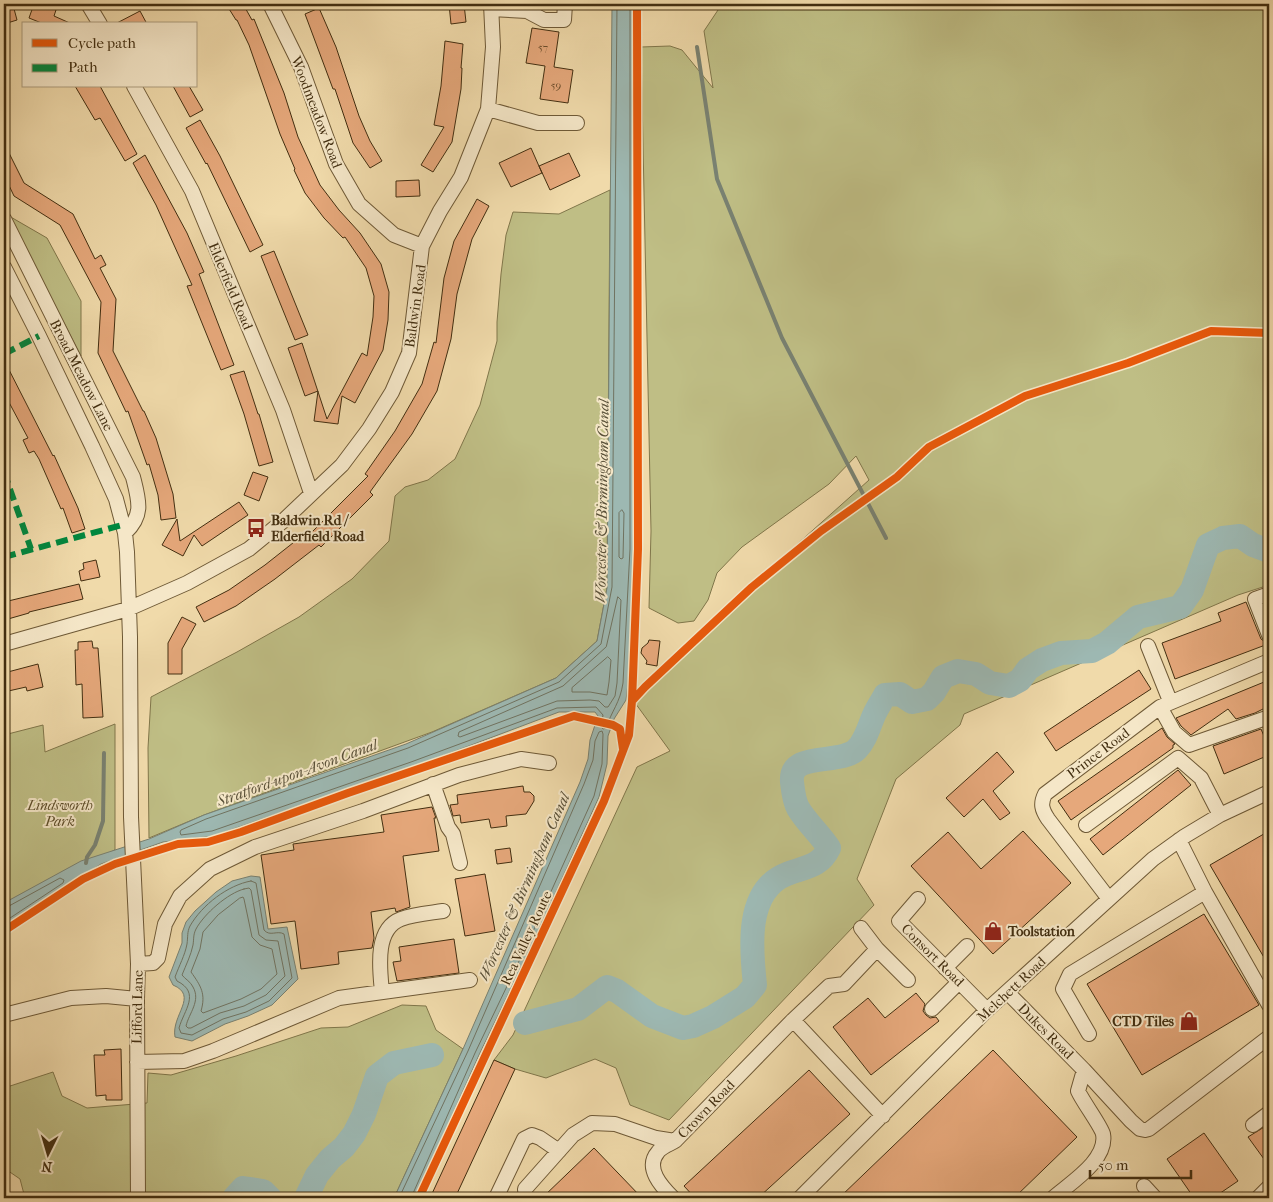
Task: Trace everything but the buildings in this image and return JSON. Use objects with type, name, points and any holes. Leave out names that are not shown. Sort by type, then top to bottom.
[{"type":"street","points":[[88,4],[99,22]]},
{"type":"street","name":"Woodmeadow Road","points":[[270,4],[301,67],[336,164],[359,204],[394,235],[422,246]]},
{"type":"street","points":[[491,6],[527,11],[544,20],[564,20],[565,4]]},
{"type":"street","name":"Baldwin Road","points":[[4,644],[128,609],[187,584],[249,549],[283,521],[342,465],[370,429],[392,392],[409,353],[422,246],[440,211],[461,177],[488,109],[493,47],[491,6]]},
{"type":"street","name":"Elderfield Road","points":[[135,88],[192,191],[283,410],[311,493]]},
{"type":"street","points":[[488,109],[538,123],[577,123]]},
{"type":"street","name":"Broad Meadow Lane","points":[[4,219],[133,477],[139,502],[135,523],[125,533]]},
{"type":"street","name":"Broad Meadow Lane","points":[[4,267],[92,446],[116,500],[125,533],[127,552],[131,816]]},
{"type":"street","points":[[1269,594],[1255,599],[1269,635]]},
{"type":"street","points":[[1148,646],[1174,732],[1189,745],[1269,717]]},
{"type":"street","name":"Prince Road","points":[[1109,899],[1041,808],[1042,799],[1045,794],[1165,704],[1269,661]]},
{"type":"street","points":[[1086,825],[1178,758],[1202,778],[1220,815]]},
{"type":"street","points":[[138,964],[153,963],[158,958],[165,924],[180,896],[210,869],[254,847],[363,811],[459,775],[521,759],[549,763]]},
{"type":"street","points":[[433,784],[448,827],[453,834],[460,863]]},
{"type":"street","name":"Melchett Road","points":[[800,1198],[986,1010],[1153,860],[1179,840],[1220,815],[1269,792]]},
{"type":"street","name":"Lifford Lane","points":[[131,816],[138,964],[136,1062],[138,1198]]},
{"type":"street","points":[[1179,840],[1205,892],[1269,1005]]},
{"type":"street","points":[[1089,1034],[1063,989],[1070,974],[1205,892]]},
{"type":"street","name":"Consort Road","points":[[918,899],[899,921],[986,1010]]},
{"type":"street","points":[[382,992],[379,965],[383,939],[390,927],[400,919],[443,911]]},
{"type":"street","points":[[861,928],[877,949],[908,980]]},
{"type":"street","points":[[945,968],[967,946]]},
{"type":"street","name":"Crown Road","points":[[526,1198],[526,1189],[573,1135],[592,1123],[615,1124],[656,1138],[675,1141],[793,1020],[830,986],[844,984],[877,949]]},
{"type":"street","points":[[136,1062],[184,1061],[213,1051],[339,998],[470,980]]},
{"type":"street","points":[[932,1009],[959,982]]},
{"type":"street","name":"Dukes Road","points":[[1007,992],[1140,1129],[1149,1129],[1269,1037]]},
{"type":"street","points":[[4,1015],[70,998],[106,996],[137,999]]},
{"type":"street","points":[[793,1020],[883,1116]]},
{"type":"street","name":"Dukes Road","points":[[1053,1198],[1094,1162],[1103,1148],[1103,1133],[1078,1091],[1084,1070]]},
{"type":"street","points":[[1253,1124],[1269,1113]]},
{"type":"street","points":[[496,1198],[524,1139],[532,1135],[559,1151]]},
{"type":"street","points":[[673,1198],[660,1185],[653,1169],[658,1151],[675,1141]]},
{"type":"street","points":[[1144,1186],[1155,1198]]},
{"type":"street","points":[[1258,1198],[1269,1187]]},
{"type":"green space","points":[[722,4],[1269,4],[1269,585],[1238,595],[964,714],[960,725],[896,779],[857,879],[874,905],[669,1120],[630,1105],[616,1068],[595,1059],[546,1078],[515,1069],[494,1060],[513,1035],[637,767],[670,751],[633,700],[652,674],[869,480],[856,456],[829,484],[742,547],[717,573],[708,600],[694,621],[678,623],[649,608],[651,531],[641,47],[670,46],[682,50],[713,88],[704,31]]},
{"type":"green space","points":[[610,190],[607,588],[597,641],[556,678],[432,732],[204,815],[149,838],[148,748],[151,697],[299,617],[352,579],[389,541],[395,496],[405,487],[428,480],[455,459],[480,405],[497,341],[501,274],[506,235],[513,212],[559,214]]},
{"type":"green space","points":[[9,216],[47,238],[81,301],[81,356]]},
{"type":"green space","name":"Lindsworth Park","points":[[115,724],[115,850],[4,903],[4,735],[43,725],[45,752]]},
{"type":"green space","points":[[402,1005],[426,1006],[436,1030],[463,1049],[394,1198],[25,1198],[20,1179],[4,1168],[4,1088],[53,1072],[62,1096],[87,1108],[147,1103],[148,1073],[171,1075],[321,1028],[348,1027]]},
{"type":"water","points":[[612,4],[635,4],[635,549],[626,700],[614,719],[608,736],[607,764],[599,797],[415,1198],[394,1198],[463,1049],[580,782],[588,759],[590,740],[598,716],[595,712],[559,712],[413,767],[213,836],[163,842],[101,864],[4,927],[4,903],[81,861],[149,839],[204,815],[406,744],[556,678],[597,641],[607,588]]},
{"type":"water","points":[[251,876],[260,877],[268,929],[287,927],[298,979],[272,1005],[225,1024],[192,1041],[175,1037],[175,1029],[184,995],[180,989],[173,985],[169,977],[182,943],[182,933],[186,922],[216,892],[232,881]]},
{"type":"waterway","points":[[697,47],[717,179],[782,338],[886,538]]},
{"type":"waterway","points":[[525,1023],[578,1009],[607,987],[617,991],[652,1016],[683,1028],[693,1026],[713,1017],[745,997],[755,985],[752,938],[757,907],[764,893],[773,882],[787,874],[817,863],[829,848],[798,808],[792,782],[793,772],[799,766],[807,762],[840,757],[857,749],[865,737],[875,712],[885,695],[900,694],[912,702],[927,699],[934,692],[943,677],[958,671],[976,674],[990,683],[1009,686],[1020,680],[1028,669],[1042,660],[1061,653],[1092,651],[1107,643],[1138,617],[1180,607],[1192,590],[1208,545],[1223,538],[1240,536],[1253,545],[1269,551]]},
{"type":"waterway","points":[[86,863],[87,857],[95,845],[103,821],[104,753]]},
{"type":"waterway","points":[[306,1198],[317,1175],[354,1134],[364,1114],[377,1076],[394,1063],[432,1055]]},
{"type":"waterway","points":[[234,1198],[243,1188],[263,1191],[270,1198]]},
{"type":"marked path","points":[[4,354],[39,336]]},
{"type":"marked path","points":[[4,472],[31,549]]},
{"type":"marked path","points":[[4,557],[122,525]]},
{"type":"cycle path","points":[[632,701],[638,549],[637,4]]},
{"type":"cycle path","name":"Rea Valley Route","points":[[419,1198],[604,801],[629,735],[632,701],[645,687],[752,587],[821,531],[897,477],[929,447],[1025,396],[1128,363],[1211,331],[1269,333]]},
{"type":"cycle path","points":[[4,931],[83,879],[115,864],[178,844],[208,842],[241,832],[348,793],[574,716],[613,725],[620,729],[623,749]]},
{"type":"place","name":"Baldwin Rd / Elderfield Road","points":[[256,528]]},
{"type":"place","name":"Toolstation","points":[[993,931]]},
{"type":"place","name":"CTD Tiles","points":[[1189,1021]]},
{"type":"water label","name":"Worcester & Birmingham Canal","points":[[602,501]]},
{"type":"water label","name":"Stratford-upon-Avon Canal","points":[[297,773]]},
{"type":"water label","name":"Worcester & Birmingham Canal","points":[[524,887]]}]
